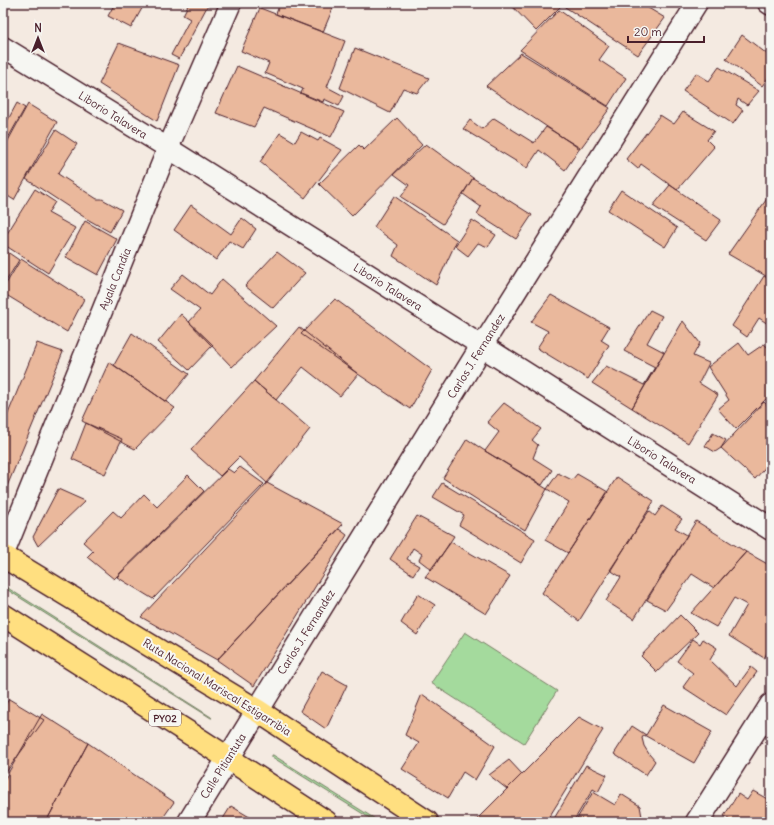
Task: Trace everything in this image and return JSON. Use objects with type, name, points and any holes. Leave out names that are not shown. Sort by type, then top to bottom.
[{"type":"highway","name":"Ruta Nacional Mariscal Estigarribia","points":[[3,556],[258,711],[427,822]]},
{"type":"highway","name":"PY02","points":[[3,615],[326,822]]},
{"type":"street","name":"Ayala Candia","points":[[3,556],[168,148],[231,3]]},
{"type":"street","name":"Carlos J. Fernandez","points":[[258,711],[482,346],[697,3]]},
{"type":"street","name":"Liborio Talavera","points":[[3,47],[168,148],[771,529]]},
{"type":"street","points":[[696,822],[771,705]]},
{"type":"street","name":"Calle Pitiantuta","points":[[189,822],[258,711]]},
{"type":"green space","points":[[3,585],[211,717],[212,718],[3,587]]},
{"type":"green space","points":[[465,632],[557,691],[524,743],[431,683]]},
{"type":"green space","points":[[272,755],[380,822],[376,822],[272,757]]},
{"type":"building","points":[[115,3],[145,3],[131,28],[108,16]]},
{"type":"building","points":[[189,3],[209,3],[179,59],[171,55],[190,19],[183,15]]},
{"type":"building","points":[[280,3],[335,3],[323,32],[276,14]]},
{"type":"building","points":[[509,3],[564,3],[536,31]]},
{"type":"building","points":[[569,3],[640,3],[665,18],[638,55],[565,7]]},
{"type":"building","points":[[260,8],[345,41],[327,87],[344,96],[339,106],[324,99],[323,102],[301,93],[303,89],[265,73],[269,63],[241,51]]},
{"type":"building","points":[[559,10],[609,46],[599,60],[626,78],[608,106],[520,50]]},
{"type":"building","points":[[742,35],[771,57],[771,74],[762,86],[726,59]]},
{"type":"building","points":[[119,43],[179,65],[157,121],[99,84]]},
{"type":"building","points":[[355,48],[429,78],[417,93],[403,88],[390,113],[340,88]]},
{"type":"building","points":[[521,53],[610,108],[580,149],[486,86]]},
{"type":"building","points":[[237,66],[344,112],[331,137],[264,108],[254,127],[216,113]]},
{"type":"building","points":[[719,67],[759,91],[747,105],[738,99],[736,105],[743,110],[733,124],[683,91],[696,73],[709,81]]},
{"type":"building","points":[[17,103],[25,108],[3,147],[3,129]]},
{"type":"building","points":[[28,104],[57,122],[14,200],[3,193],[3,150]]},
{"type":"building","points":[[683,112],[714,131],[707,140],[714,147],[677,190],[641,164],[638,169],[626,159],[660,115],[674,124]]},
{"type":"building","points":[[397,118],[422,145],[352,216],[319,184],[359,145],[364,150]]},
{"type":"building","points":[[494,118],[534,143],[546,127],[580,148],[565,170],[539,150],[527,168],[463,129],[470,120],[482,129]]},
{"type":"building","points":[[56,130],[77,144],[58,174],[97,199],[102,199],[122,210],[110,232],[87,219],[26,179]]},
{"type":"building","points":[[301,132],[318,141],[320,138],[342,150],[305,198],[260,162],[280,133],[295,142]]},
{"type":"building","points":[[426,144],[473,178],[443,224],[401,197],[409,185],[394,174]]},
{"type":"building","points":[[473,178],[532,215],[516,239],[477,214],[481,207],[463,194]]},
{"type":"building","points":[[670,185],[721,220],[706,240],[653,206]]},
{"type":"building","points":[[35,189],[55,202],[48,213],[75,228],[48,273],[3,244],[3,240]]},
{"type":"building","points":[[621,190],[677,228],[665,247],[608,210]]},
{"type":"building","points":[[771,193],[771,279],[728,254]]},
{"type":"building","points":[[394,196],[457,240],[436,285],[393,256],[398,245],[374,227]]},
{"type":"building","points":[[191,205],[231,234],[242,218],[256,229],[243,249],[229,241],[216,260],[174,230]]},
{"type":"building","points":[[472,220],[496,235],[488,247],[478,243],[468,256],[455,246]]},
{"type":"building","points":[[85,221],[117,239],[98,275],[66,257]]},
{"type":"building","points":[[3,249],[19,260],[3,286]]},
{"type":"building","points":[[277,252],[305,273],[273,308],[245,286]]},
{"type":"building","points":[[21,259],[84,299],[67,332],[3,293],[3,289]]},
{"type":"building","points":[[183,274],[210,295],[222,279],[276,326],[232,367],[189,322],[200,310],[170,289]]},
{"type":"building","points":[[764,276],[771,280],[771,326],[759,318],[747,337],[732,326]]},
{"type":"building","points":[[551,295],[609,327],[601,340],[609,345],[588,379],[537,348],[548,331],[531,322]]},
{"type":"building","points":[[335,299],[432,370],[410,409],[301,334]]},
{"type":"building","points":[[650,310],[662,316],[647,343],[664,352],[632,408],[592,383],[606,366],[644,385],[655,367],[624,351]]},
{"type":"building","points":[[181,314],[213,345],[189,370],[158,342]]},
{"type":"building","points":[[683,321],[700,343],[693,356],[709,363],[699,383],[718,395],[688,443],[632,408]]},
{"type":"building","points":[[299,327],[358,374],[340,396],[303,367],[276,400],[254,381]]},
{"type":"building","points":[[132,333],[189,374],[166,402],[114,365]]},
{"type":"building","points":[[37,343],[63,352],[3,496],[3,426]]},
{"type":"building","points":[[739,343],[748,355],[764,344],[771,350],[771,394],[736,429],[718,409],[729,400],[708,367]]},
{"type":"building","points":[[109,362],[175,408],[135,449],[82,421]]},
{"type":"building","points":[[254,381],[310,429],[267,483],[239,457],[220,476],[191,450]]},
{"type":"building","points":[[764,402],[771,409],[771,461],[755,479],[721,448]]},
{"type":"building","points":[[504,403],[541,429],[532,440],[538,445],[533,458],[552,470],[542,485],[485,451],[499,432],[487,422]]},
{"type":"building","points":[[86,423],[122,439],[105,474],[72,459]]},
{"type":"building","points":[[713,433],[726,440],[721,448],[715,452],[705,446]]},
{"type":"building","points":[[467,439],[547,489],[525,530],[443,478]]},
{"type":"building","points":[[240,467],[264,484],[153,599],[117,577],[228,469],[234,473]]},
{"type":"building","points":[[558,473],[572,480],[577,474],[608,492],[568,553],[545,540],[569,502],[547,489]]},
{"type":"building","points":[[188,475],[204,491],[114,579],[87,557],[93,551],[83,542],[113,511],[121,518],[144,494],[157,507]]},
{"type":"building","points":[[617,477],[654,501],[579,621],[542,593]]},
{"type":"building","points":[[267,483],[343,524],[217,660],[141,617]]},
{"type":"building","points":[[442,483],[535,539],[521,563],[459,525],[464,515],[433,497]]},
{"type":"building","points":[[58,489],[85,501],[38,546],[33,537]]},
{"type":"building","points":[[662,506],[682,519],[675,528],[687,535],[634,619],[606,601],[621,577],[610,570],[649,511],[655,516]]},
{"type":"building","points":[[417,516],[454,536],[432,570],[419,560],[422,554],[413,548],[407,559],[419,566],[413,575],[390,559]]},
{"type":"building","points":[[696,521],[746,552],[714,588],[692,574],[666,610],[647,600]]},
{"type":"building","points":[[339,529],[347,535],[254,686],[217,660]]},
{"type":"building","points":[[451,542],[510,576],[486,614],[425,577]]},
{"type":"building","points":[[746,552],[771,566],[771,646],[764,658],[729,636],[747,605],[734,598],[716,627],[691,613]]},
{"type":"building","points":[[418,594],[435,605],[417,635],[401,623]]},
{"type":"building","points":[[680,615],[698,633],[657,672],[641,656]]},
{"type":"building","points":[[693,639],[700,644],[703,639],[717,648],[710,660],[737,686],[751,667],[757,672],[726,715],[683,687],[693,673],[677,661]]},
{"type":"building","points":[[322,671],[347,685],[326,729],[300,711]]},
{"type":"building","points":[[422,694],[495,746],[475,780],[463,772],[448,798],[402,769],[419,743],[405,735]]},
{"type":"building","points":[[9,699],[44,720],[4,775],[3,709]]},
{"type":"building","points":[[664,705],[712,732],[694,763],[644,735],[642,738],[644,746],[655,761],[646,775],[614,754],[632,726],[646,735]]},
{"type":"building","points":[[42,714],[88,743],[46,822],[3,822],[3,782]]},
{"type":"building","points":[[579,717],[603,730],[546,822],[474,822]]},
{"type":"building","points":[[88,743],[174,802],[160,822],[46,822]]},
{"type":"building","points":[[509,760],[522,774],[507,789],[489,775]]},
{"type":"building","points":[[586,765],[607,775],[598,792],[593,789],[573,822],[552,822]]},
{"type":"building","points":[[753,791],[771,801],[771,822],[733,822],[724,816],[738,794],[747,800]]},
{"type":"building","points":[[593,792],[615,805],[621,794],[640,806],[643,822],[575,822]]},
{"type":"building","points":[[231,806],[258,822],[221,822]]}]
